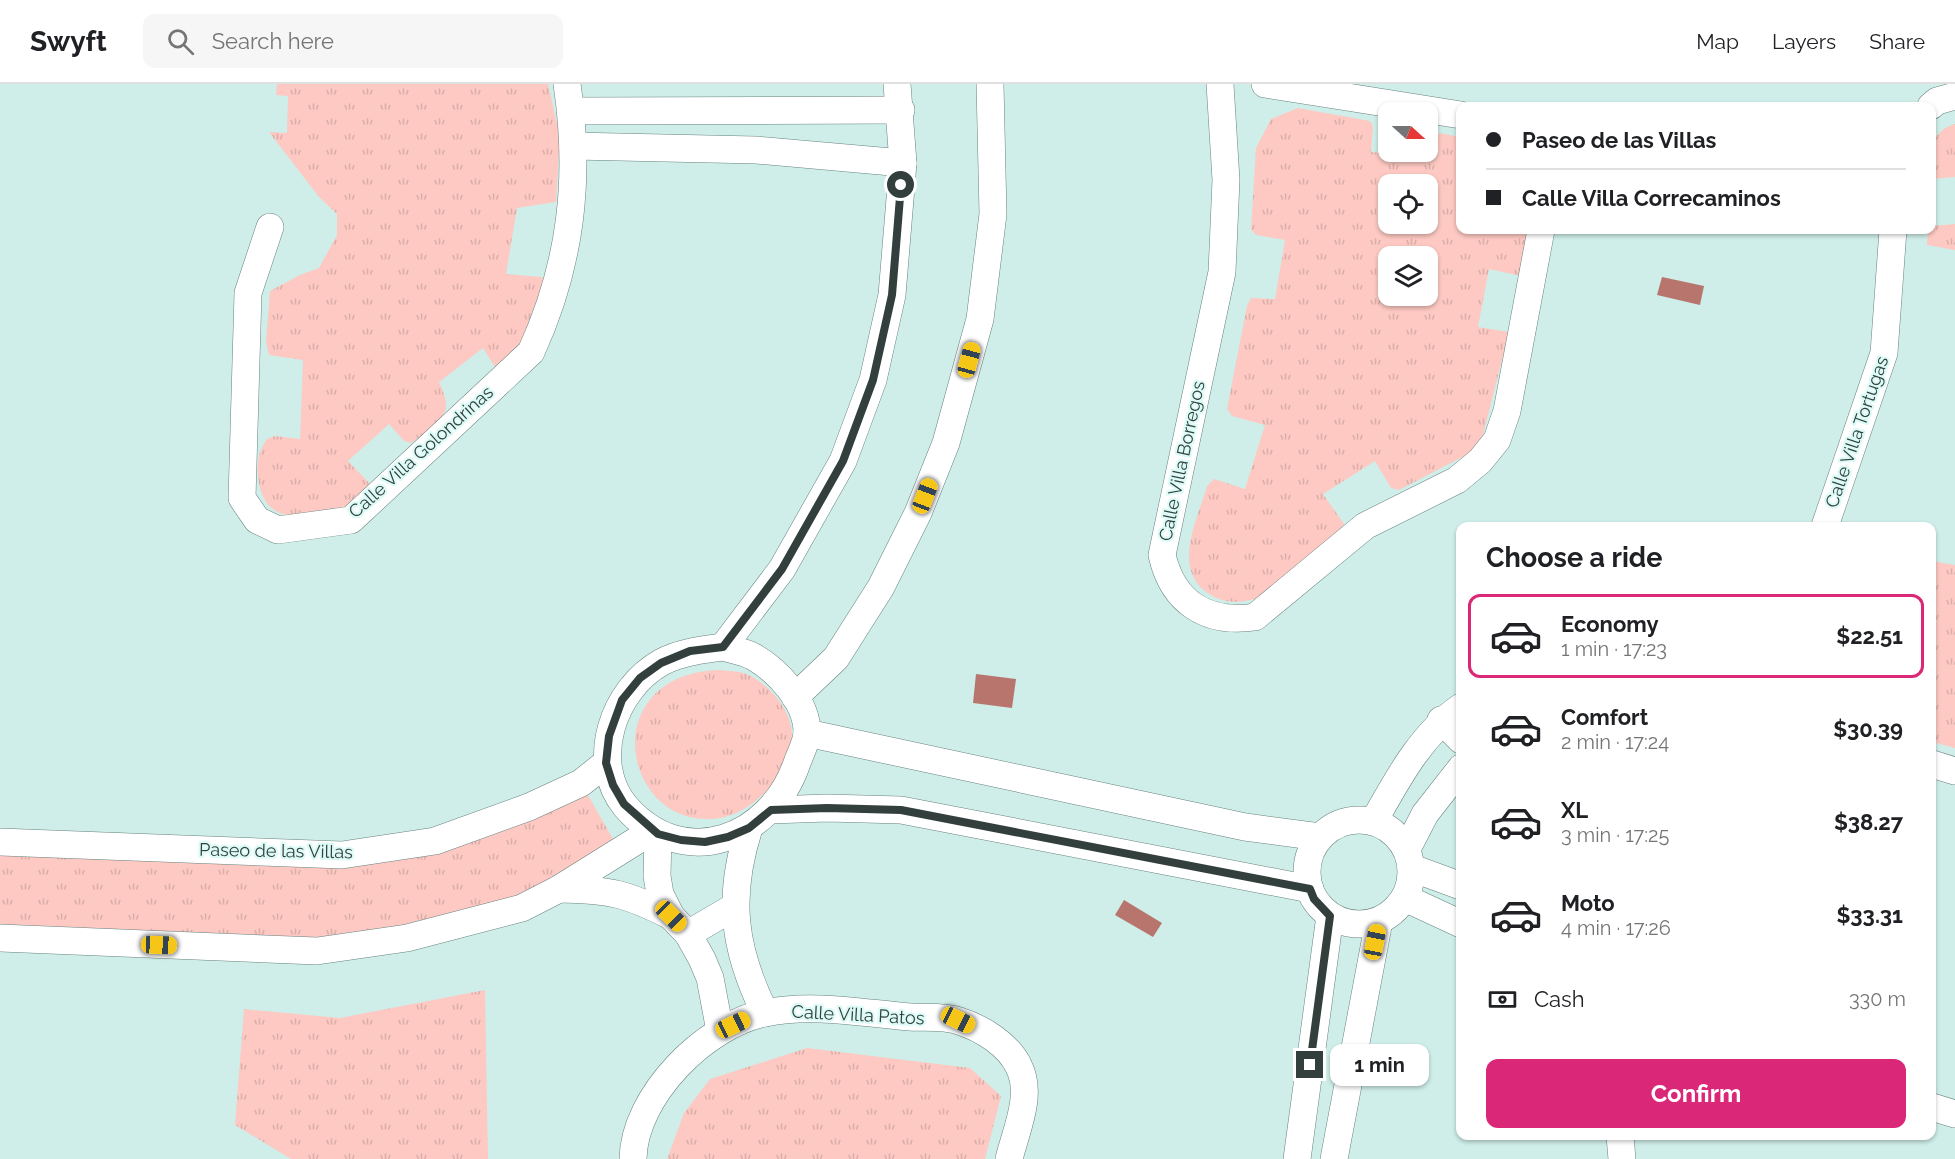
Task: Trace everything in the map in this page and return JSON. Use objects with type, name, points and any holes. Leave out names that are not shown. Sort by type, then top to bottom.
[{"type":"street","name":"Calle Villa Golondrinas","points":[[270,227],[249,293],[242,498],[257,520],[278,530],[351,520],[531,352],[547,316],[561,275],[569,226],[573,146],[567,84]]},
{"type":"street","points":[[795,697],[836,658],[881,587],[918,513],[946,443],[980,319],[993,214],[990,84]]},
{"type":"street","name":"Calle Villa Borregos","points":[[1220,84],[1226,180],[1222,272],[1162,555],[1165,570],[1175,589],[1188,603],[1210,615],[1234,620],[1255,617],[1365,526],[1457,480],[1480,461],[1497,440],[1507,411],[1540,234]]},
{"type":"street","points":[[1265,84],[1456,114]]},
{"type":"street","points":[[1936,102],[1955,96]]},
{"type":"street","points":[[571,111],[784,111],[899,97],[903,163],[892,295],[873,380],[843,461],[782,569],[723,647]]},
{"type":"street","points":[[712,111],[717,150]]},
{"type":"street","points":[[784,111],[785,153]]},
{"type":"street","points":[[573,146],[785,153],[903,163]]},
{"type":"street","name":"Calle Villa Tortugas","points":[[1826,522],[1884,353],[1893,234]]},
{"type":"street","points":[[723,647],[752,656],[777,673],[795,697],[807,733],[785,792],[771,810],[749,828],[728,837],[705,842],[681,840],[655,832],[624,804],[606,763],[609,736],[622,700],[640,678],[661,663],[690,651],[723,647]]},
{"type":"street","points":[[1374,821],[1396,783],[1451,714]]},
{"type":"street","points":[[807,733],[1245,827],[1320,837]]},
{"type":"street","name":"Paseo de las Villas","points":[[0,842],[342,855],[435,841],[529,807],[581,783],[606,763]]},
{"type":"street","points":[[1936,765],[1955,771]]},
{"type":"street","points":[[1456,774],[1425,814],[1409,858],[1410,883],[1405,898],[1398,908],[1379,921],[1353,924],[1330,916],[1314,899],[1310,889],[1308,862],[1320,837],[1331,827],[1344,822],[1374,821],[1398,836],[1409,858],[1456,883]]},
{"type":"street","points":[[771,810],[827,808],[901,810],[1310,889]]},
{"type":"street","name":"Calle Villa Patos","points":[[749,828],[741,854],[734,907],[739,945],[750,982],[765,1013]]},
{"type":"street","points":[[0,938],[317,951],[407,938],[522,908],[560,889],[655,832]]},
{"type":"street","points":[[655,832],[660,894],[710,978],[720,1031]]},
{"type":"street","points":[[560,889],[602,890],[627,895],[679,925],[734,907]]},
{"type":"street","points":[[1405,898],[1456,922]]},
{"type":"street","points":[[1297,1159],[1330,916]]},
{"type":"street","points":[[1334,1159],[1379,921]]},
{"type":"street","name":"Calle Villa Patos","points":[[633,1159],[637,1131],[663,1083],[694,1050],[720,1031],[765,1013],[802,1009],[958,1020],[989,1035],[1008,1050],[1020,1067],[1026,1092],[1009,1159]]},
{"type":"street","points":[[1313,1041],[1356,1045]]},
{"type":"street","points":[[1936,1108],[1955,1114]]},
{"type":"street","points":[[1620,1140],[1622,1159]]},
{"type":"green space","points":[[277,84],[548,84],[560,136],[556,202],[517,208],[506,274],[542,277],[545,286],[524,347],[498,372],[483,348],[439,382],[446,405],[438,422],[411,443],[404,441],[389,424],[348,461],[372,486],[351,509],[294,516],[282,514],[272,508],[264,498],[259,483],[258,460],[267,439],[275,436],[300,439],[303,360],[269,355],[266,342],[270,291],[319,268],[337,235],[337,214],[319,197],[269,132],[287,133],[288,96],[276,95]]},
{"type":"green space","points":[[1298,108],[1370,121],[1373,127],[1371,152],[1378,153],[1378,162],[1438,162],[1439,133],[1456,136],[1456,234],[1529,234],[1521,276],[1489,269],[1478,327],[1509,332],[1481,443],[1472,452],[1399,490],[1391,488],[1375,461],[1323,494],[1344,524],[1341,529],[1265,595],[1252,600],[1231,602],[1211,595],[1199,585],[1192,573],[1189,559],[1193,530],[1207,486],[1214,479],[1245,489],[1265,425],[1232,416],[1227,409],[1247,306],[1251,298],[1275,299],[1285,240],[1256,235],[1251,229],[1256,148],[1271,119]]},
{"type":"green space","points":[[1955,124],[1955,177],[1936,179],[1936,137]]},
{"type":"green space","points":[[1955,224],[1955,250],[1927,245],[1928,234],[1936,234],[1936,226]]},
{"type":"green space","points":[[1936,562],[1955,565],[1955,748],[1936,743]]},
{"type":"green space","points":[[719,670],[746,674],[771,691],[784,708],[792,737],[790,752],[784,766],[766,792],[740,811],[726,817],[712,819],[681,814],[657,798],[642,775],[635,748],[639,720],[654,696],[680,678]]},
{"type":"green space","points":[[581,783],[620,851],[559,889],[407,938],[0,938],[0,842],[342,855]]},
{"type":"green space","points":[[485,990],[488,1159],[291,1159],[235,1125],[244,1009],[340,1018]]},
{"type":"green space","points":[[807,1048],[970,1068],[1001,1096],[985,1159],[667,1159],[684,1113],[710,1079]]},
{"type":"shaded area","points":[[1662,277],[1704,286],[1700,305],[1657,295]]},
{"type":"shaded area","points":[[976,674],[1016,679],[1012,708],[973,703]]},
{"type":"shaded area","points":[[1124,900],[1162,923],[1153,937],[1115,915]]},
{"type":"route","points":[[901,185],[892,295],[873,380],[843,461],[782,569],[723,647],[690,651],[661,663],[640,678],[622,700],[609,736],[606,763],[613,785],[624,804],[652,831],[681,840],[705,842],[728,837],[749,828],[771,810],[827,808],[901,810],[1310,889],[1314,899],[1330,916],[1310,1065]]}]
